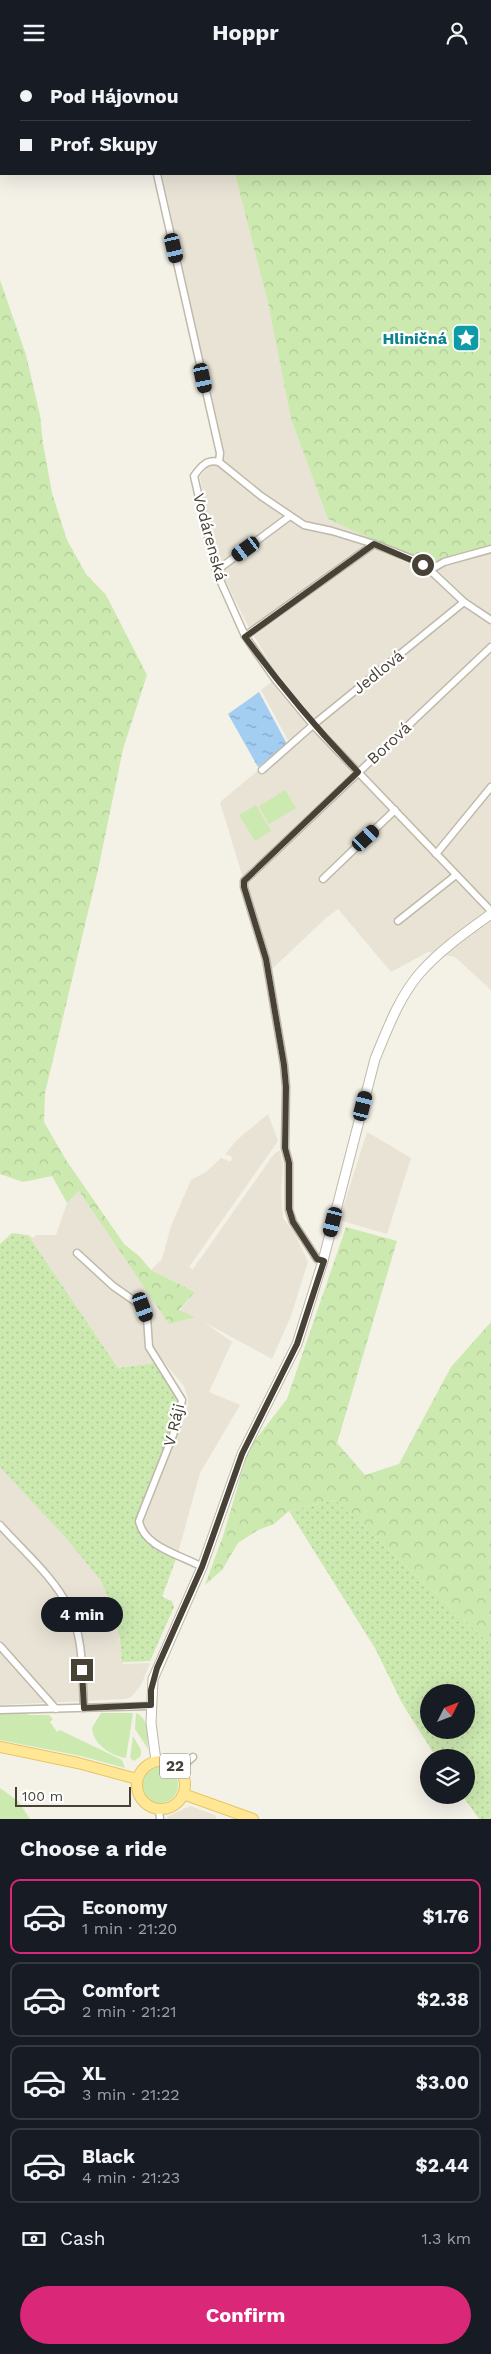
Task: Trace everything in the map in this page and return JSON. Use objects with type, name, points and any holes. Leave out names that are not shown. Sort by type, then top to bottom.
[{"type":"main road","name":"22","points":[[0,1747],[78,1763],[137,1779]]},
{"type":"main road","name":"22","points":[[156,1761],[168,1762],[179,1769],[185,1781],[183,1794],[174,1806],[159,1814],[141,1799],[136,1786],[137,1779],[144,1767],[156,1761]]},
{"type":"main road","name":"22","points":[[183,1794],[253,1819]]},
{"type":"street","points":[[157,175],[220,453],[219,462],[304,525],[332,531],[374,544],[415,560],[430,570],[464,601],[491,620]]},
{"type":"street","name":"Vodárenská","points":[[219,462],[211,460],[202,465],[194,476],[216,571],[245,637],[275,679],[314,725],[491,912]]},
{"type":"street","points":[[216,571],[290,516]]},
{"type":"street","points":[[245,637],[374,544]]},
{"type":"street","points":[[430,570],[444,562],[491,549]]},
{"type":"street","name":"Jedlová","points":[[262,770],[464,601]]},
{"type":"street","name":"Borová","points":[[324,1261],[317,1259],[293,1222],[289,1209],[289,1163],[285,1148],[286,1087],[284,1065],[266,959],[244,887],[244,881],[491,647]]},
{"type":"street","points":[[436,854],[491,787]]},
{"type":"street","points":[[323,879],[395,811]]},
{"type":"street","points":[[398,921],[456,875]]},
{"type":"street","points":[[156,1761],[151,1690],[157,1668],[202,1567],[251,1435],[283,1377],[297,1344],[324,1261],[375,1059],[404,997],[419,974],[443,950],[491,912]]},
{"type":"street","name":"V Ráji","points":[[77,1253],[113,1286],[143,1307],[147,1317],[149,1347],[181,1396],[182,1407],[177,1425],[139,1521],[140,1528],[149,1539],[202,1567]]},
{"type":"street","points":[[0,1525],[59,1592],[69,1609],[79,1645],[84,1708]]},
{"type":"street","points":[[0,1646],[56,1709]]},
{"type":"street","points":[[0,1711],[151,1705]]},
{"type":"street","points":[[179,1769],[193,1757]]},
{"type":"shaded area","points":[[162,175],[235,175],[268,303],[291,419],[328,519],[375,539],[491,550],[491,990],[455,957],[428,952],[391,972],[338,909],[271,970],[220,802],[290,744],[261,690],[278,677],[246,622],[216,558],[200,477],[222,447]]},
{"type":"shaded area","points":[[268,1114],[278,1141],[189,1267],[193,1269],[278,1151],[280,1151],[283,1165],[281,1192],[283,1218],[294,1232],[308,1262],[291,1316],[272,1359],[204,1322],[232,1342],[209,1392],[240,1405],[200,1473],[178,1553],[154,1540],[144,1532],[143,1524],[187,1412],[188,1399],[184,1386],[158,1355],[154,1357],[154,1363],[118,1368],[28,1235],[34,1238],[36,1235],[56,1235],[67,1203],[79,1191],[169,1324],[195,1292],[151,1270],[162,1259],[171,1226],[191,1180],[206,1172],[221,1158],[231,1162],[232,1157],[225,1154],[238,1139]]},
{"type":"shaded area","points":[[367,1132],[411,1158],[387,1234],[339,1220]]},
{"type":"shaded area","points":[[0,1466],[86,1559],[103,1583],[115,1610],[123,1664],[150,1663],[141,1685],[131,1697],[125,1699],[0,1705]]},
{"type":"shaded area","points":[[190,1806],[215,1815],[217,1819],[167,1819],[167,1817]]},
{"type":"green space","points":[[235,175],[491,175],[491,550],[430,566],[328,519],[291,419],[268,303]]},
{"type":"green space","points":[[0,280],[26,355],[40,415],[52,493],[67,540],[86,574],[106,595],[147,675],[123,749],[98,870],[45,1093],[44,1122],[66,1160],[124,1244],[139,1256],[151,1270],[195,1292],[179,1310],[194,1317],[169,1324],[79,1191],[67,1203],[52,1176],[23,1182],[0,1174]]},
{"type":"green space","points":[[285,790],[296,808],[269,824],[259,806]]},
{"type":"green space","points":[[256,805],[271,831],[255,841],[239,815]]},
{"type":"green space","points":[[346,1227],[397,1241],[337,1443],[365,1475],[399,1464],[451,1367],[491,1322],[491,1645],[335,1500],[289,1511],[274,1524],[258,1530],[238,1543],[222,1570],[205,1585],[224,1533],[249,1448],[287,1399]]},
{"type":"green space","points":[[12,1233],[28,1235],[118,1368],[154,1363],[182,1394],[183,1399],[138,1523],[143,1537],[183,1561],[176,1559],[162,1597],[172,1601],[174,1607],[150,1661],[122,1662],[120,1640],[113,1609],[101,1581],[67,1539],[0,1467],[0,1244]]},
{"type":"green space","points":[[335,1500],[491,1645],[491,1819],[479,1819],[468,1804],[475,1804],[475,1749],[431,1749],[425,1739],[475,1739],[475,1684],[420,1684],[420,1732],[402,1703],[375,1648],[289,1511]]},
{"type":"green space","points":[[27,1713],[28,1715],[49,1715],[53,1719],[50,1722],[57,1732],[60,1730],[122,1760],[125,1768],[81,1756],[0,1740],[0,1714]]},
{"type":"green space","points":[[101,1713],[133,1713],[126,1758],[109,1752],[99,1744],[93,1734],[92,1728]]},
{"type":"green space","points":[[136,1713],[144,1719],[146,1724],[148,1749],[135,1729]]},
{"type":"green space","points":[[133,1736],[141,1750],[141,1756],[134,1761],[130,1758]]},
{"type":"green space","points":[[160,1767],[167,1768],[173,1772],[177,1778],[177,1792],[173,1798],[167,1802],[160,1803],[153,1802],[147,1798],[143,1792],[142,1785],[143,1778],[147,1772],[153,1768]]},
{"type":"green space","points":[[0,1788],[18,1801],[30,1819],[0,1819]]},
{"type":"water","points":[[259,692],[287,744],[258,767],[228,714]]},
{"type":"place","name":"Hliničná","points":[[466,338]]},
{"type":"route","points":[[82,1670],[84,1708],[151,1705],[151,1690],[157,1668],[202,1567],[242,1454],[283,1377],[297,1344],[324,1261],[317,1259],[293,1222],[289,1209],[289,1163],[285,1148],[286,1087],[284,1065],[266,959],[244,887],[244,881],[358,772],[314,725],[275,679],[245,637],[374,544],[423,565]]}]
